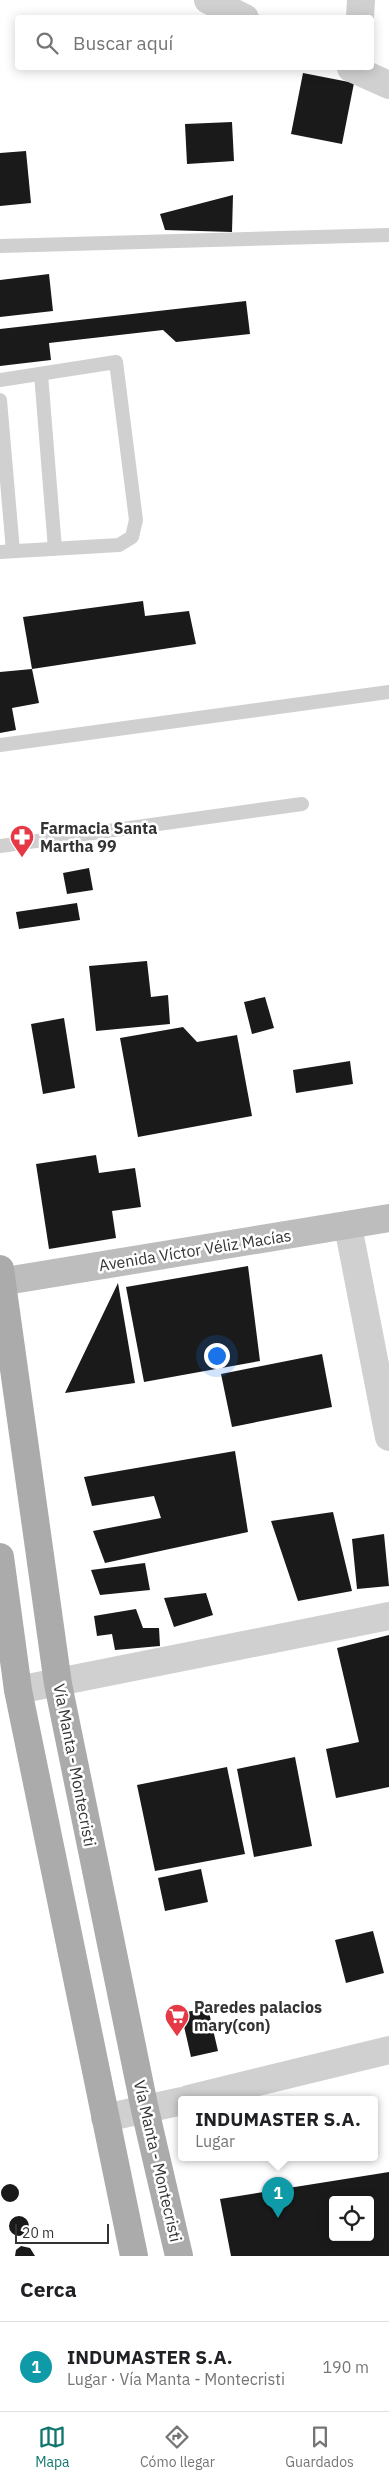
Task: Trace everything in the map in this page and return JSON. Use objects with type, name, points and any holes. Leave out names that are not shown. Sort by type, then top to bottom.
[{"type":"main road","name":"Vía Manta - Montecristi","points":[[1,1277],[58,1684],[145,2110],[179,2256]]},
{"type":"main road","points":[[0,1557],[18,1690],[134,2256]]},
{"type":"street","points":[[208,0],[239,15]]},
{"type":"street","points":[[360,15],[361,0]]},
{"type":"street","points":[[358,70],[389,85]]},
{"type":"street","name":"Avenida Víctor Véliz Macías","points":[[1,1277],[348,1226],[389,1218]]},
{"type":"street","points":[[348,1226],[389,1438]]},
{"type":"street","points":[[18,1690],[58,1684],[389,1616]]},
{"type":"street","points":[[200,2096],[389,2050]]},
{"type":"street","points":[[105,2118],[178,2102]]},
{"type":"lane","points":[[0,246],[389,235]]},
{"type":"lane","points":[[0,380],[116,362],[136,520],[132,537],[119,545],[7,552],[0,400]]},
{"type":"lane","points":[[41,374],[55,549]]},
{"type":"lane","points":[[0,745],[389,692]]},
{"type":"lane","points":[[0,846],[302,804]]},
{"type":"building","points":[[303,73],[354,83],[342,144],[291,134]]},
{"type":"building","points":[[232,122],[234,161],[187,164],[185,124]]},
{"type":"building","points":[[26,151],[31,203],[0,206],[0,153]]},
{"type":"building","points":[[233,195],[232,232],[165,230],[160,214]]},
{"type":"building","points":[[49,274],[53,311],[0,317],[0,280]]},
{"type":"building","points":[[246,301],[250,334],[176,342],[163,330],[49,343],[51,360],[0,366],[0,329]]},
{"type":"building","points":[[143,601],[145,616],[189,611],[196,644],[32,669],[23,617]]},
{"type":"building","points":[[32,669],[39,703],[12,708],[16,730],[0,733],[0,672]]},
{"type":"building","points":[[89,868],[93,890],[67,894],[63,873]]},
{"type":"building","points":[[77,903],[80,920],[19,929],[16,912]]},
{"type":"building","points":[[147,961],[151,997],[168,995],[170,1024],[96,1031],[89,966]]},
{"type":"building","points":[[265,997],[274,1028],[252,1034],[244,1002]]},
{"type":"building","points":[[64,1018],[75,1088],[43,1094],[31,1024]]},
{"type":"building","points":[[183,1027],[197,1042],[237,1035],[252,1116],[138,1137],[120,1038]]},
{"type":"building","points":[[350,1061],[353,1084],[296,1093],[293,1070]]},
{"type":"building","points":[[96,1155],[99,1173],[135,1168],[141,1207],[112,1211],[116,1238],[49,1249],[36,1164]]},
{"type":"building","points":[[248,1266],[260,1361],[144,1382],[126,1287]]},
{"type":"building","points":[[118,1283],[135,1383],[65,1393]]},
{"type":"building","points":[[322,1354],[332,1407],[232,1427],[221,1374]]},
{"type":"building","points":[[235,1451],[248,1532],[105,1563],[93,1531],[161,1518],[154,1496],[92,1506],[84,1477]]},
{"type":"building","points":[[333,1512],[352,1591],[298,1601],[271,1521]]},
{"type":"building","points":[[384,1534],[389,1586],[357,1589],[352,1539]]},
{"type":"building","points":[[145,1563],[150,1590],[100,1595],[91,1570]]},
{"type":"building","points":[[206,1593],[213,1615],[174,1627],[164,1598]]},
{"type":"building","points":[[136,1609],[143,1628],[159,1628],[160,1646],[115,1650],[112,1634],[97,1636],[94,1616]]},
{"type":"building","points":[[389,1635],[389,1787],[336,1798],[326,1749],[359,1742],[337,1648]]},
{"type":"building","points":[[295,1757],[312,1846],[254,1857],[237,1769]]},
{"type":"building","points":[[227,1767],[245,1854],[155,1871],[137,1785]]},
{"type":"building","points":[[201,1869],[208,1902],[165,1911],[158,1878]]},
{"type":"building","points":[[373,1931],[384,1973],[346,1983],[335,1940]]},
{"type":"building","points":[[208,2008],[218,2051],[191,2057],[181,2013]]},
{"type":"building","points":[[389,2172],[389,2256],[231,2256],[220,2199]]},
{"type":"building","points":[[6,2184],[14,2184],[19,2189],[17,2200],[6,2202],[1,2197],[1,2189]]},
{"type":"building","points":[[19,2216],[26,2219],[29,2226],[26,2233],[19,2236],[12,2233],[9,2226],[12,2219]]},
{"type":"building","points":[[21,2246],[30,2248],[35,2256],[15,2256],[16,2250]]},
{"type":"place","name":"Farmacia Santa Martha 99","points":[[22,858]]},
{"type":"place","name":"Paredes palacios mary(con)","points":[[177,2037]]},
{"type":"place","name":"INDUMASTER S.A.","points":[[278,2218]]}]
